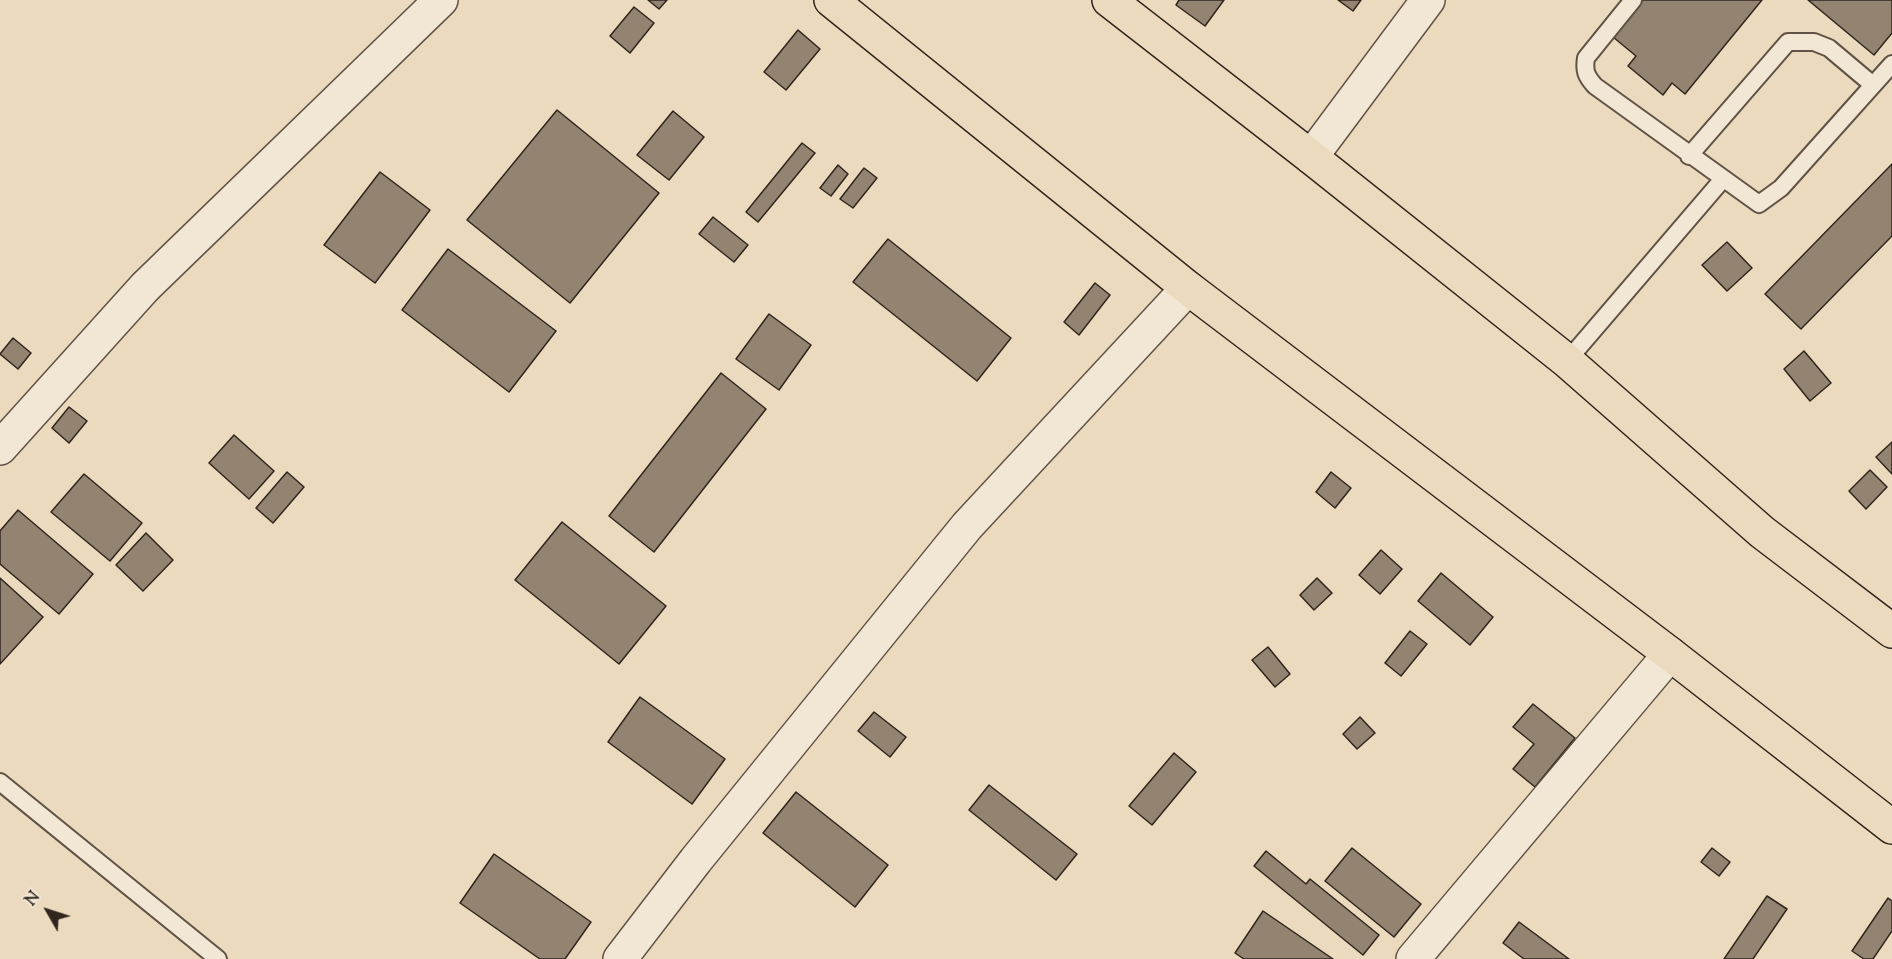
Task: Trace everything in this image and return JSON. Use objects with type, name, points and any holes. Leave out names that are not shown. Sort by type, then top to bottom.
[{"type":"highway","points":[[831,0],[1188,288],[1670,654],[1892,827]]},
{"type":"highway","points":[[1109,0],[1567,361],[1762,532],[1892,631]]},
{"type":"street","points":[[0,448],[145,287],[441,0]]},
{"type":"street","points":[[1311,157],[1428,0]]},
{"type":"street","points":[[620,959],[696,860],[968,526],[1188,288]]},
{"type":"street","points":[[1413,959],[1670,654]]},
{"type":"lane","points":[[1633,0],[1586,58],[1584,69],[1587,78],[1689,156],[1759,204],[1781,188],[1892,64]]},
{"type":"lane","points":[[1689,156],[1788,42],[1814,42],[1829,48],[1873,85]]},
{"type":"lane","points":[[1567,361],[1723,179]]},
{"type":"lane","points":[[0,782],[218,959]]},
{"type":"building","points":[[648,0],[667,0],[659,9]]},
{"type":"building","points":[[1179,0],[1224,0],[1205,26],[1176,5]]},
{"type":"building","points":[[1338,0],[1361,0],[1353,11]]},
{"type":"building","points":[[1643,0],[1762,0],[1685,94],[1672,83],[1663,95],[1628,66],[1636,56],[1613,37]]},
{"type":"building","points":[[1808,0],[1892,0],[1892,33],[1874,55]]},
{"type":"building","points":[[634,7],[654,23],[630,53],[610,36]]},
{"type":"building","points":[[798,30],[820,49],[786,90],[764,72]]},
{"type":"building","points":[[557,110],[659,193],[570,303],[467,220]]},
{"type":"building","points":[[673,111],[704,137],[669,180],[637,155]]},
{"type":"building","points":[[802,143],[815,153],[758,222],[746,212]]},
{"type":"building","points":[[1892,164],[1892,236],[1801,329],[1765,294]]},
{"type":"building","points":[[838,165],[848,174],[831,196],[820,188]]},
{"type":"building","points":[[864,168],[877,178],[853,208],[840,199]]},
{"type":"building","points":[[380,172],[430,210],[375,283],[324,245]]},
{"type":"building","points":[[713,217],[748,245],[734,262],[699,234]]},
{"type":"building","points":[[888,239],[1011,338],[977,381],[853,282]]},
{"type":"building","points":[[1727,242],[1752,268],[1727,291],[1702,265]]},
{"type":"building","points":[[448,249],[556,331],[509,392],[402,310]]},
{"type":"building","points":[[1095,283],[1110,295],[1079,335],[1064,322]]},
{"type":"building","points":[[769,314],[811,345],[779,390],[736,359]]},
{"type":"building","points":[[13,338],[31,353],[18,369],[0,354]]},
{"type":"building","points":[[1804,351],[1831,383],[1810,401],[1784,369]]},
{"type":"building","points":[[721,373],[766,409],[654,552],[609,516]]},
{"type":"building","points":[[69,407],[87,421],[69,443],[52,428]]},
{"type":"building","points":[[234,435],[274,471],[249,499],[209,463]]},
{"type":"building","points":[[1892,442],[1892,474],[1876,457]]},
{"type":"building","points":[[1870,470],[1887,487],[1866,509],[1849,491]]},
{"type":"building","points":[[287,472],[304,487],[273,523],[256,508]]},
{"type":"building","points":[[1331,472],[1351,488],[1335,508],[1316,492]]},
{"type":"building","points":[[84,474],[142,523],[110,561],[51,512]]},
{"type":"building","points":[[18,510],[93,574],[59,614],[0,564],[0,531]]},
{"type":"building","points":[[562,522],[666,606],[619,664],[515,580]]},
{"type":"building","points":[[146,533],[173,560],[143,591],[116,565]]},
{"type":"building","points":[[1381,550],[1402,569],[1380,594],[1359,575]]},
{"type":"building","points":[[1441,573],[1493,617],[1470,645],[1418,601]]},
{"type":"building","points":[[0,578],[43,617],[0,664]]},
{"type":"building","points":[[1317,578],[1332,593],[1314,610],[1300,595]]},
{"type":"building","points":[[1410,631],[1427,644],[1401,676],[1385,663]]},
{"type":"building","points":[[1268,647],[1290,674],[1275,687],[1252,660]]},
{"type":"building","points":[[640,697],[725,759],[692,804],[608,742]]},
{"type":"building","points":[[1533,704],[1575,738],[1535,787],[1513,769],[1534,744],[1513,727]]},
{"type":"building","points":[[874,712],[906,737],[890,757],[858,731]]},
{"type":"building","points":[[1360,717],[1375,733],[1357,749],[1343,734]]},
{"type":"building","points":[[1174,753],[1196,772],[1152,825],[1129,806]]},
{"type":"building","points":[[989,785],[1077,854],[1056,880],[969,810]]},
{"type":"building","points":[[796,792],[888,865],[855,907],[763,833]]},
{"type":"building","points":[[1352,848],[1421,904],[1394,937],[1325,881]]},
{"type":"building","points":[[1712,848],[1730,862],[1719,876],[1701,862]]},
{"type":"building","points":[[1266,851],[1306,884],[1310,879],[1379,935],[1363,955],[1254,866]]},
{"type":"building","points":[[494,854],[591,922],[565,959],[540,959],[460,903]]},
{"type":"building","points":[[1767,896],[1787,909],[1753,959],[1724,959]]},
{"type":"building","points":[[1888,898],[1892,901],[1892,931],[1873,959],[1864,959],[1852,951]]},
{"type":"building","points":[[1263,911],[1333,959],[1244,959],[1235,953]]},
{"type":"building","points":[[1519,922],[1569,959],[1524,959],[1503,943]]}]
